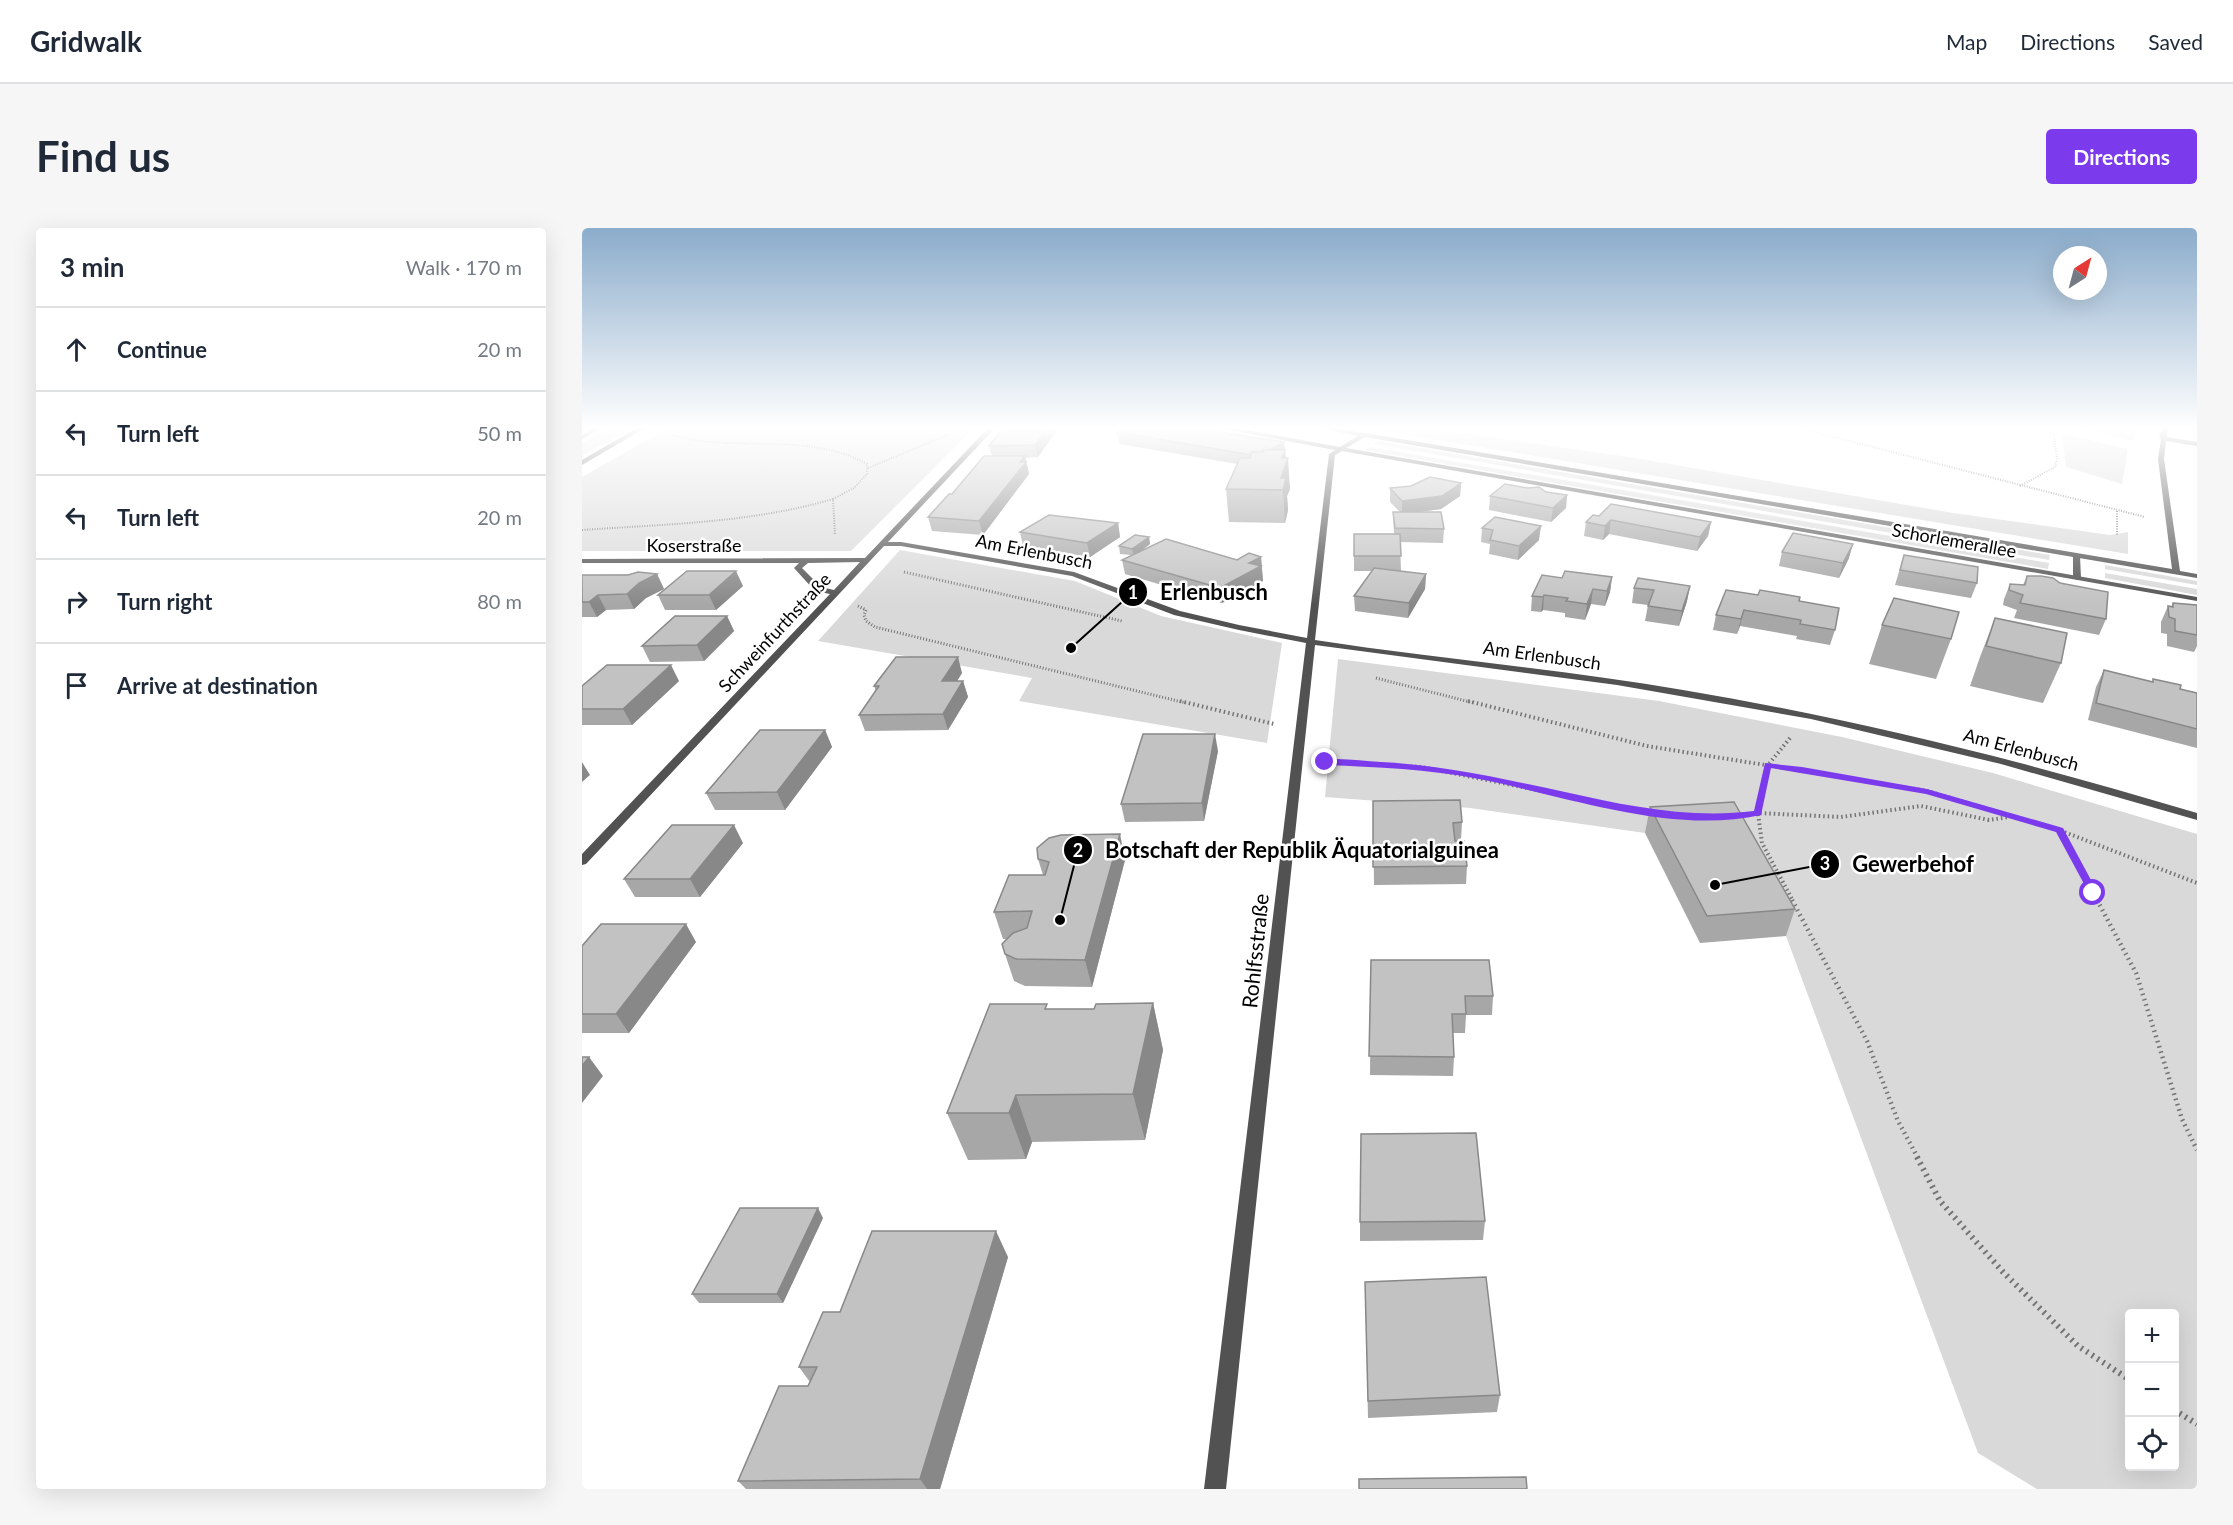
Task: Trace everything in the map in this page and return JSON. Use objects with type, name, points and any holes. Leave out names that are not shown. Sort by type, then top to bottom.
[{"type":"street","name":"Schweinfurthstraße","points":[[582,861],[937,487]]},
{"type":"street","name":"Rohlfsstraße","points":[[1215,1489],[1328,487]]},
{"type":"street","name":"Schorlemerallee","points":[[1561,487],[2197,599]]},
{"type":"street","name":"Schorlemerallee","points":[[1669,487],[2197,576]]},
{"type":"street","points":[[2165,487],[2176,573]]},
{"type":"street","name":"Am Erlenbusch","points":[[882,544],[902,544],[1074,574],[1100,582],[1143,603],[1178,613],[1311,642],[1680,692],[1842,723],[1991,758],[2197,817]]},
{"type":"street","points":[[2076,556],[2077,578]]},
{"type":"street","name":"Koserstraße","points":[[582,561],[867,560]]},
{"type":"street","points":[[805,561],[798,568],[818,589],[836,593]]},
{"type":"path","points":[[582,530],[734,521],[802,509],[832,499],[855,487]]},
{"type":"path","points":[[2023,487],[2117,511],[2169,521]]},
{"type":"path","points":[[832,499],[836,540]]},
{"type":"path","points":[[2117,511],[2117,536]]},
{"type":"path","points":[[901,571],[1128,623]]},
{"type":"path","points":[[853,605],[866,609],[864,615],[866,621],[875,627],[1278,724]]},
{"type":"path","points":[[1365,676],[1647,746],[1927,791],[2060,830],[2197,883]]},
{"type":"path","points":[[1325,762],[1422,767],[1653,813]]},
{"type":"path","points":[[1768,765],[1758,813],[1762,843],[1867,1041],[1898,1121],[1941,1201],[2003,1272],[2078,1346],[2125,1377]]},
{"type":"path","points":[[1733,816],[1758,813],[1841,817],[1921,806],[1989,820],[2013,816]]},
{"type":"path","points":[[2060,830],[2136,973],[2182,1119],[2197,1150]]},
{"type":"path","points":[[2179,1413],[2197,1424]]},
{"type":"shaded area","points":[[582,487],[915,487],[851,551],[582,551]]},
{"type":"shaded area","points":[[1576,487],[1603,487],[2049,563],[2048,569]]},
{"type":"shaded area","points":[[1623,487],[1649,487],[2050,555],[2049,560]]},
{"type":"shaded area","points":[[1722,487],[1802,487],[1953,513],[2110,535],[2128,532],[2128,554]]},
{"type":"shaded area","points":[[900,550],[1075,581],[1161,616],[1282,643],[1267,743],[1019,701],[1032,678],[818,641]]},
{"type":"shaded area","points":[[2105,565],[2197,581],[2197,585],[2105,569]]},
{"type":"shaded area","points":[[2105,573],[2197,589],[2197,595],[2105,578]]},
{"type":"shaded area","points":[[1338,659],[1659,701],[1842,737],[1993,773],[2197,834],[2197,1489],[2037,1489],[1978,1453],[1786,936],[1728,828],[1645,833],[1470,808],[1325,797]]},
{"type":"building","points":[[958,487],[1006,487],[979,521],[928,517],[949,494],[952,494]]},
{"type":"building","points":[[1227,487],[1284,487],[1283,490],[1226,489]]},
{"type":"building","points":[[1455,487],[1442,496],[1402,501],[1390,488]]},
{"type":"building","points":[[1501,487],[1539,487],[1546,492],[1567,495],[1553,508],[1490,496]]},
{"type":"building","points":[[1611,504],[1711,522],[1700,537],[1611,520],[1605,526],[1586,522],[1593,515],[1599,516]]},
{"type":"building","points":[[1393,512],[1441,512],[1444,529],[1395,528]]},
{"type":"building","points":[[1049,515],[1118,523],[1087,543],[1020,532]]},
{"type":"building","points":[[1495,517],[1541,526],[1519,546],[1490,540],[1493,530],[1482,528]]},
{"type":"building","points":[[1793,533],[1853,544],[1843,563],[1782,552]]},
{"type":"building","points":[[1354,534],[1400,534],[1401,556],[1354,556]]},
{"type":"building","points":[[1135,535],[1149,537],[1132,549],[1119,546]]},
{"type":"building","points":[[1166,539],[1237,560],[1249,553],[1261,557],[1249,563],[1261,566],[1220,588],[1122,560]]},
{"type":"building","points":[[1904,555],[1978,567],[1977,583],[1900,570]]},
{"type":"building","points":[[1374,568],[1426,574],[1409,603],[1354,596]]},
{"type":"building","points":[[687,571],[736,571],[709,595],[658,595]]},
{"type":"building","points":[[1565,571],[1612,577],[1607,591],[1593,589],[1587,604],[1566,601],[1568,598],[1532,596],[1542,575],[1562,578]]},
{"type":"building","points":[[638,572],[657,574],[639,583],[627,594],[598,595],[589,602],[582,602],[582,575],[628,575]]},
{"type":"building","points":[[2027,576],[2053,578],[2060,583],[2108,592],[2106,619],[2020,603],[2023,595],[2009,590],[2010,584],[2025,585]]},
{"type":"building","points":[[1638,578],[1690,586],[1682,611],[1648,606],[1654,590],[1634,588]]},
{"type":"building","points":[[1726,590],[1758,595],[1760,590],[1800,597],[1799,601],[1839,608],[1835,630],[1800,624],[1801,620],[1744,610],[1741,619],[1716,615]]},
{"type":"building","points":[[1894,598],[1959,612],[1951,639],[1882,625]]},
{"type":"building","points":[[2173,603],[2197,605],[2197,635],[2175,631],[2175,619],[2169,617],[2168,606],[2173,607]]},
{"type":"building","points":[[675,616],[727,616],[697,645],[642,646]]},
{"type":"building","points":[[1995,618],[2067,633],[2061,663],[1986,646]]},
{"type":"building","points":[[896,657],[958,657],[942,681],[963,681],[943,714],[859,715],[879,686],[874,686]]},
{"type":"building","points":[[607,665],[671,665],[623,709],[582,709],[582,686]]},
{"type":"building","points":[[2104,670],[2153,682],[2153,679],[2181,685],[2180,689],[2197,693],[2197,729],[2096,703]]},
{"type":"building","points":[[760,730],[825,730],[777,792],[706,793]]},
{"type":"building","points":[[1143,734],[1215,734],[1202,803],[1121,804]]},
{"type":"building","points":[[1460,800],[1462,822],[1453,823],[1455,841],[1464,841],[1467,866],[1373,867],[1373,801]]},
{"type":"building","points":[[1734,802],[1795,909],[1707,916],[1650,807]]},
{"type":"building","points":[[672,825],[734,825],[690,879],[624,879]]},
{"type":"building","points":[[1120,834],[1085,960],[1016,959],[1005,954],[1002,944],[1013,933],[1027,928],[1032,911],[994,912],[1009,875],[1045,875],[1049,862],[1038,859],[1037,848],[1049,838],[1061,835]]},
{"type":"building","points":[[601,924],[686,924],[616,1014],[582,1014],[582,946]]},
{"type":"building","points":[[1371,960],[1489,960],[1493,996],[1465,996],[1466,1014],[1452,1014],[1454,1057],[1369,1056]]},
{"type":"building","points":[[1153,1003],[1133,1094],[1016,1095],[1009,1113],[947,1113],[990,1004],[1047,1004],[1045,1009],[1094,1009],[1096,1004]]},
{"type":"building","points":[[582,1057],[589,1057],[582,1066]]},
{"type":"building","points":[[1476,1133],[1485,1221],[1360,1222],[1361,1134]]},
{"type":"building","points":[[740,1208],[818,1208],[777,1294],[692,1294]]},
{"type":"building","points":[[872,1231],[996,1231],[920,1479],[738,1481],[779,1386],[808,1386],[817,1367],[799,1367],[823,1312],[840,1312]]},
{"type":"building","points":[[1486,1277],[1500,1395],[1368,1401],[1365,1282]]},
{"type":"building","points":[[1526,1477],[1527,1489],[1359,1489],[1359,1479]]},
{"type":"place","name":"Erlenbusch","points":[[1071,648]]},
{"type":"place","name":"Gewerbehof","points":[[1715,885]]},
{"type":"place","name":"Botschaft der Republik Äquatorialguinea","points":[[1060,920]]},
{"type":"route","points":[[1325,762],[1422,767],[1479,776],[1641,812],[1689,816],[1733,816],[1758,813],[1768,765],[1802,769],[1927,791],[2060,830],[2093,893]]}]
